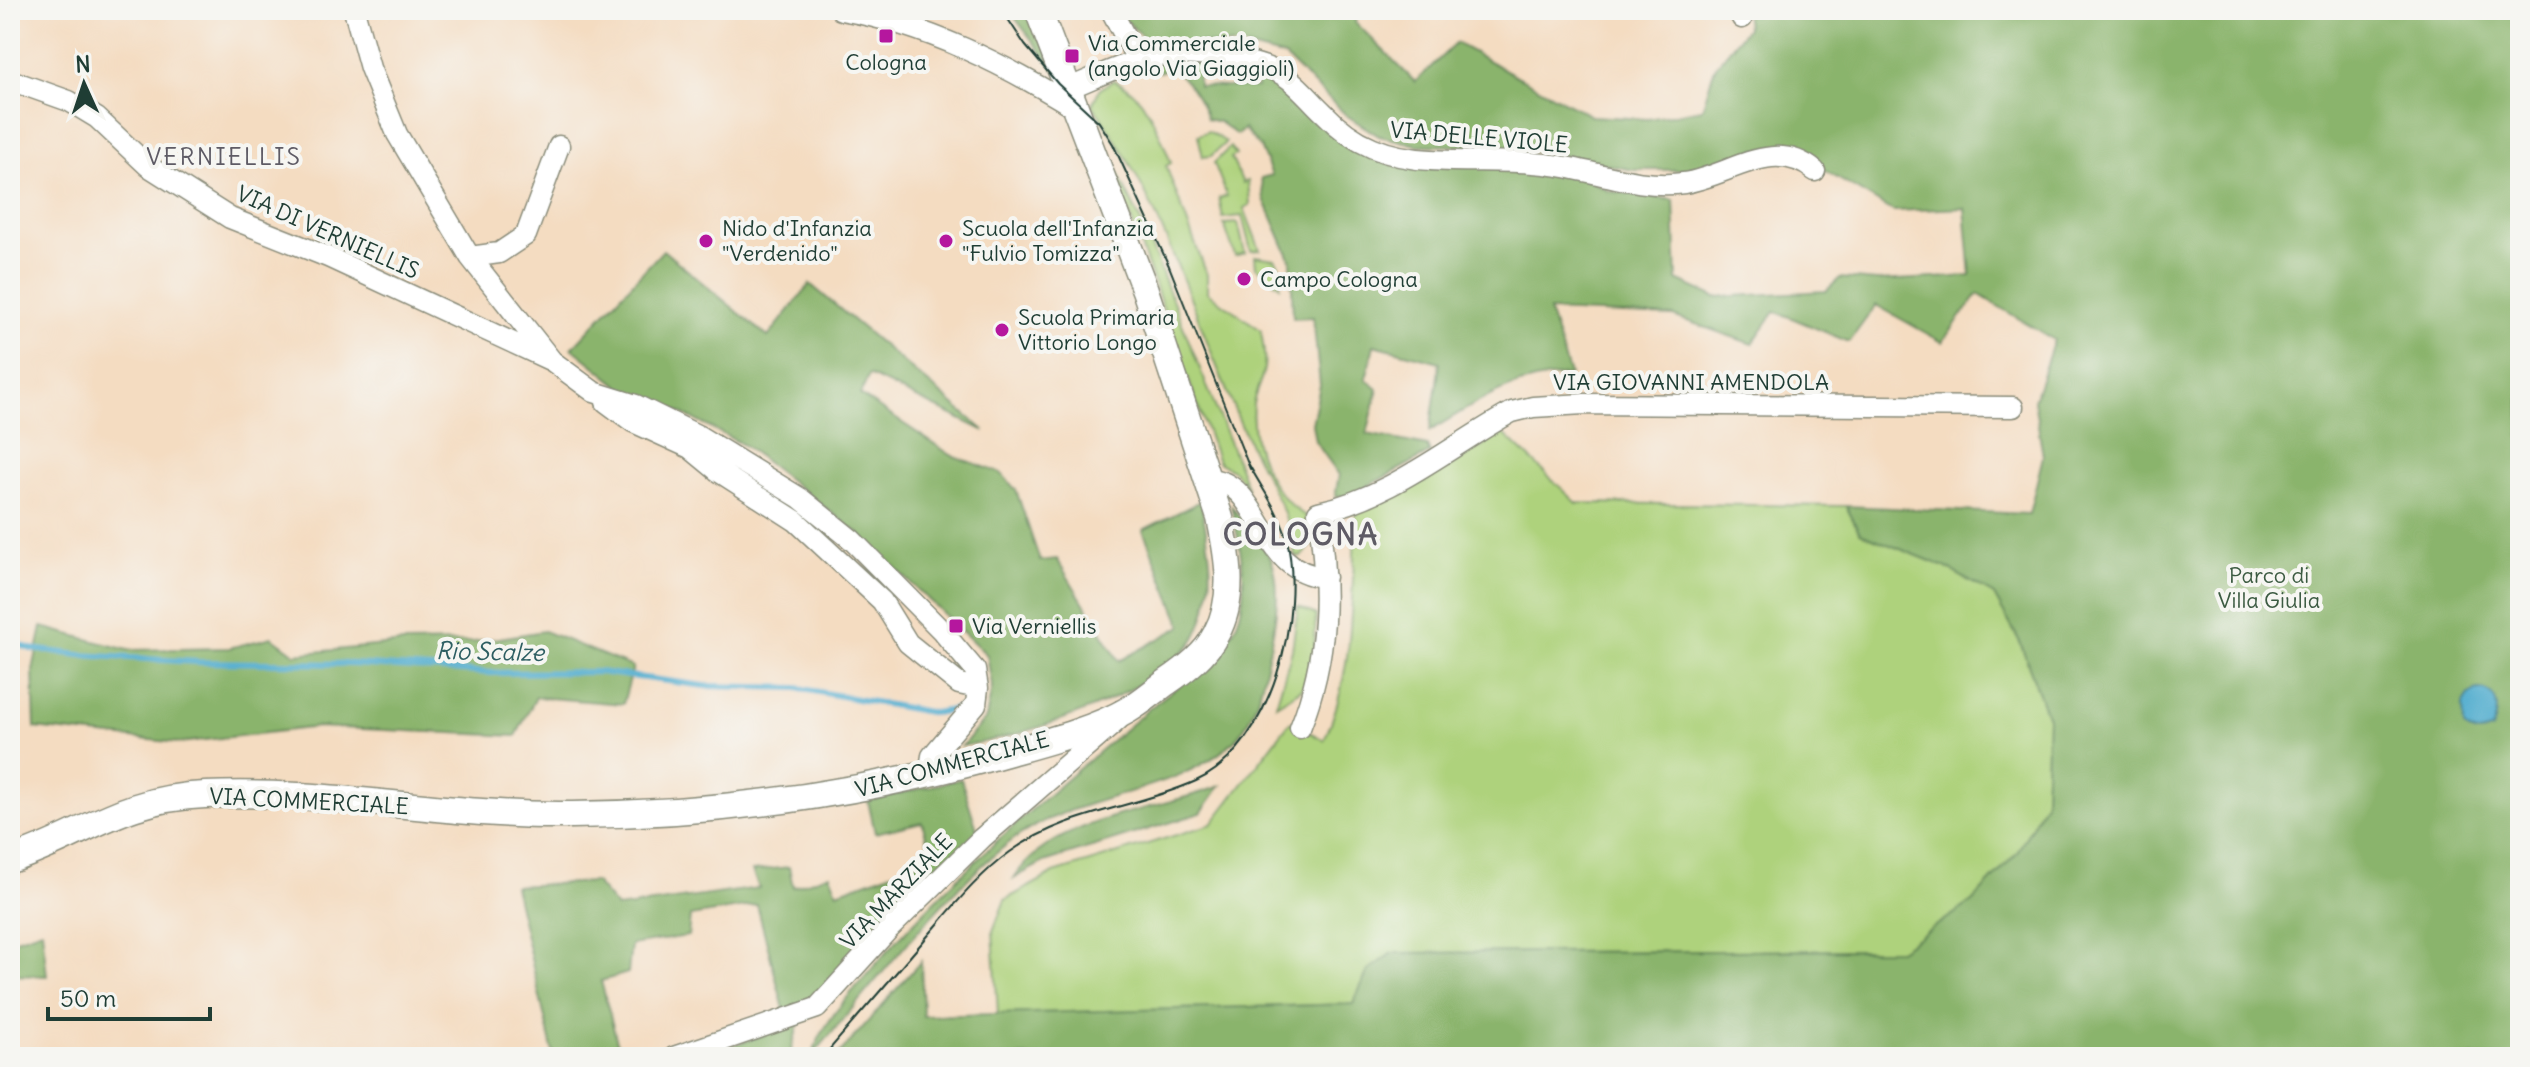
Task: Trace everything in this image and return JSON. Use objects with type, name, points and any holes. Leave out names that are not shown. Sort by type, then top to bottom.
[{"type":"main road","name":"VIA COMMERCIALE","points":[[10,860],[34,852],[115,812],[156,799],[250,794],[486,813],[575,815],[809,797],[929,774],[1038,744],[1126,712],[1194,662],[1216,634],[1224,614],[1229,575],[1226,547],[1208,479],[1145,290],[1038,10]]},
{"type":"street","points":[[354,10],[370,68],[397,134],[470,257],[552,361]]},
{"type":"street","points":[[841,10],[954,43],[1073,98]]},
{"type":"street","points":[[1111,10],[1138,61]]},
{"type":"street","name":"VIA DELLE VIOLE","points":[[1073,98],[1138,61],[1173,55],[1262,65],[1290,80],[1354,138],[1385,155],[1401,158],[1525,161],[1655,184],[1710,177],[1753,160],[1780,155],[1794,158],[1815,171]]},
{"type":"street","name":"VIA DI VERNIELLIS","points":[[10,80],[69,101],[97,118],[148,166],[230,218],[306,247],[552,361],[633,422],[690,448],[718,471],[796,521],[882,601],[908,643],[929,663],[959,684],[978,688],[975,670],[942,631],[852,540],[800,498],[699,436],[636,405],[594,392]]},
{"type":"street","points":[[470,257],[499,253],[526,235],[559,146]]},
{"type":"street","name":"VIA GIOVANNI AMENDOLA","points":[[1300,728],[1323,657],[1325,577],[1318,512],[1345,507],[1382,491],[1498,420],[1533,407],[1584,404],[2013,407]]},
{"type":"street","points":[[1208,479],[1223,479],[1234,486],[1265,537],[1290,566],[1306,576],[1325,577]]},
{"type":"street","points":[[929,774],[932,756],[976,704],[978,688]]},
{"type":"street","name":"VIA MARZIALE","points":[[674,1057],[817,1008],[889,929],[982,838],[1126,712]]},
{"type":"green space","points":[[1009,10],[1032,10],[1055,70]]},
{"type":"green space","name":"Parco di Villa Giulia","points":[[1115,10],[1361,10],[1355,22],[1415,82],[1456,43],[1591,116],[1648,119],[1702,109],[1715,67],[1747,28],[1745,10],[2520,10],[2520,1057],[837,1057],[921,961],[923,1016],[1353,1004],[1368,971],[1392,953],[1899,950],[1972,902],[2017,853],[2045,803],[2048,718],[2020,642],[1994,595],[1943,566],[1860,533],[1846,506],[2029,514],[2043,456],[2034,400],[2054,340],[1978,294],[1942,342],[1876,305],[1849,342],[1775,311],[1752,344],[1673,316],[1549,311],[1570,375],[1513,386],[1480,401],[1430,431],[1440,362],[1374,345],[1366,379],[1378,389],[1367,434],[1427,446],[1430,453],[1349,496],[1335,497],[1339,475],[1315,441],[1312,424],[1320,385],[1313,317],[1293,318],[1291,261],[1264,199],[1261,178],[1272,175],[1260,147],[1244,129],[1237,135],[1219,122],[1207,119],[1184,79],[1172,67],[1159,72],[1153,64],[1198,62],[1198,86],[1257,88],[1257,67],[1271,72],[1359,148],[1581,176],[1609,191],[1674,200],[1677,280],[1715,297],[1826,291],[1840,278],[1877,281],[1971,276],[1965,208],[1893,211],[1783,146],[1751,151],[1685,170],[1633,170],[1554,154],[1497,147],[1417,145],[1379,136],[1346,115],[1285,57],[1247,47],[1144,38]]},
{"type":"green space","points":[[1114,80],[1135,95],[1156,126],[1171,163],[1166,166],[1207,275],[1207,292],[1261,330],[1264,364],[1253,404],[1255,437],[1273,483],[1294,508],[1307,517],[1311,546],[1301,557],[1295,557],[1284,513],[1231,402],[1161,227],[1118,144],[1092,105],[1099,90]]},
{"type":"green space","points":[[1208,131],[1226,142],[1211,156],[1203,157],[1198,135]]},
{"type":"green space","points":[[1230,147],[1236,155],[1231,158],[1243,183],[1248,181],[1250,205],[1244,208],[1260,250],[1251,251],[1242,216],[1223,218],[1219,198],[1227,196],[1214,163]]},
{"type":"green space","points":[[1108,154],[1143,226],[1248,489],[1234,471],[1218,462]]},
{"type":"green space","points":[[1238,223],[1245,253],[1235,256],[1224,224]]},
{"type":"green space","points":[[663,250],[768,337],[810,284],[985,431],[869,375],[860,395],[951,455],[1001,473],[1016,490],[1040,561],[1057,559],[1119,661],[1182,626],[1143,530],[1201,501],[1211,579],[1206,610],[1193,641],[1170,664],[1116,697],[1052,723],[962,746],[986,718],[992,687],[987,655],[857,532],[744,445],[672,408],[628,393],[572,348]]},
{"type":"green space","points":[[1255,256],[1275,259],[1279,265],[1280,286],[1256,267]]},
{"type":"green space","points":[[1503,433],[1577,503],[1846,506],[1860,533],[1943,566],[1994,595],[2020,642],[2048,718],[2045,803],[2017,853],[1972,902],[1899,950],[1392,953],[1368,971],[1354,1004],[998,1014],[993,931],[1005,900],[1054,873],[1212,824],[1290,722],[1324,740],[1342,686],[1347,657],[1356,512],[1424,482]]},
{"type":"green space","points":[[1231,505],[1271,559],[1277,597],[1263,680],[1254,709],[1239,735],[1217,755],[1191,770],[1066,812],[1036,825],[1010,842],[956,890],[906,944],[812,1056],[822,1032],[844,1001],[935,901],[1040,803],[1202,667],[1226,643],[1240,614],[1243,587],[1242,559]]},
{"type":"green space","points":[[1298,607],[1316,615],[1314,651],[1303,688],[1276,705],[1292,650]]},
{"type":"green space","points":[[42,627],[128,650],[229,648],[272,637],[295,654],[404,643],[474,642],[544,631],[633,667],[623,704],[536,697],[516,736],[318,727],[179,743],[35,728],[33,670]]},
{"type":"green space","points":[[961,779],[978,832],[820,993],[785,1013],[757,905],[690,916],[688,936],[631,945],[628,973],[601,981],[621,1057],[554,1057],[514,886],[595,882],[617,908],[759,888],[752,871],[789,867],[793,887],[830,874],[837,892],[932,858],[922,822],[875,833],[868,801]]},
{"type":"green space","points":[[1220,786],[1201,813],[1044,862],[1014,878],[1031,858],[1054,841],[1080,829]]},
{"type":"green space","points":[[42,930],[47,976],[10,975],[10,941]]},
{"type":"green space","points":[[799,1023],[789,1057],[699,1057]]},
{"type":"water","points":[[2477,690],[2490,694],[2497,709],[2492,729],[2481,733],[2464,727],[2463,705],[2469,695]]},
{"type":"waterway","name":"Rio Scalze","points":[[10,641],[31,649],[80,655],[197,662],[352,664],[491,673],[599,672],[705,686],[797,688],[934,713],[964,708]]},
{"type":"tram line","points":[[1002,10],[1025,45],[1058,84],[1099,122],[1113,144],[1169,266],[1250,469]]},
{"type":"tram line","points":[[823,1057],[966,892],[1010,852],[1032,838],[1078,818],[1196,781],[1223,764],[1245,739],[1263,708],[1277,674],[1291,601],[1291,567],[1283,526],[1247,461]]},
{"type":"place","name":"Cologna","points":[[886,36]]},
{"type":"place","name":"Via Commerciale (angolo Via Giaggioli)","points":[[1072,56]]},
{"type":"place","name":"Nido d'Infanzia \"Verdenido\"","points":[[706,241]]},
{"type":"place","name":"Scuola dell'Infanzia \"Fulvio Tomizza\"","points":[[946,241]]},
{"type":"place","name":"Campo Cologna","points":[[1244,279]]},
{"type":"place","name":"Scuola Primaria Vittorio Longo","points":[[1002,330]]},
{"type":"place","name":"Via Verniellis","points":[[956,626]]},
{"type":"district","name":"VERNIELLIS","points":[[224,157]]},
{"type":"district","name":"COLOGNA","points":[[1301,535]]}]
